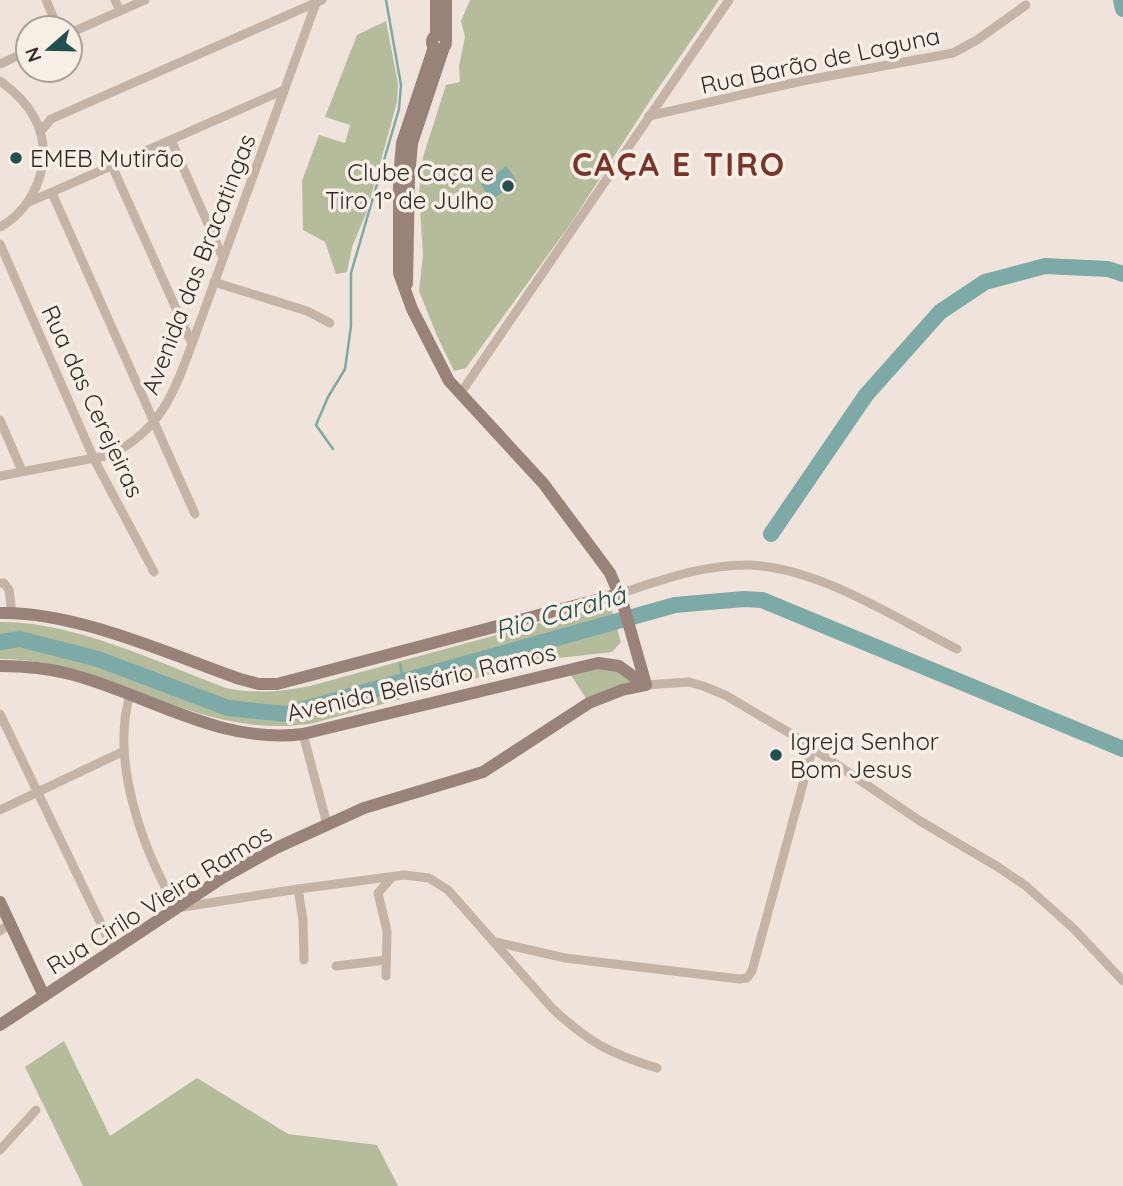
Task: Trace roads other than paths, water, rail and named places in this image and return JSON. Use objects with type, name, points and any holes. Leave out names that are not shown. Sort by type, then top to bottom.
[{"type":"main road","points":[[444,0],[440,43],[412,143],[407,295],[436,360],[449,382],[559,502],[606,566],[621,599],[646,685]]},
{"type":"main road","name":"Avenida Belisário Ramos","points":[[6,613],[74,623],[240,679],[259,684],[277,684],[621,599]]},
{"type":"main road","name":"Avenida Belisário Ramos","points":[[0,666],[31,667],[70,674],[245,734],[266,737],[303,734],[598,663],[619,666],[646,685]]},
{"type":"main road","name":"Rua Cirilo Vieira Ramos","points":[[0,1024],[244,865],[373,804],[483,772],[589,703],[622,690],[646,685]]},
{"type":"main road","points":[[0,902],[5,927],[44,996]]},
{"type":"street","points":[[115,0],[120,11]]},
{"type":"street","points":[[84,27],[145,0]]},
{"type":"street","points":[[460,394],[729,0]]},
{"type":"street","points":[[40,132],[51,119],[318,1]]},
{"type":"street","name":"Avenida das Bracatingas","points":[[0,476],[94,459],[126,447],[154,423],[172,395],[192,344],[318,1]]},
{"type":"street","name":"Rua Barão de Laguna","points":[[649,116],[802,81],[953,53],[977,40],[1026,5]]},
{"type":"street","points":[[0,81],[20,97],[34,117],[40,132],[43,162],[35,191],[18,214],[0,227]]},
{"type":"street","points":[[27,203],[284,90]]},
{"type":"street","points":[[34,117],[51,119]]},
{"type":"street","points":[[171,140],[223,258]]},
{"type":"street","points":[[112,166],[192,344]]},
{"type":"street","points":[[52,193],[195,514]]},
{"type":"street","name":"Rua das Cerejeiras","points":[[0,244],[94,459],[154,572]]},
{"type":"street","points":[[214,282],[307,310],[330,323]]},
{"type":"street","points":[[0,421],[22,471]]},
{"type":"street","name":"Avenida Belisário Ramos","points":[[621,599],[661,580],[702,570],[750,565],[773,568],[793,572],[833,587],[957,649]]},
{"type":"street","points":[[0,583],[4,583],[9,590],[6,613]]},
{"type":"street","points":[[646,685],[689,682],[715,690],[813,747],[919,821],[1026,886],[1074,929],[1123,981]]},
{"type":"street","points":[[130,695],[123,726],[124,751],[141,826],[153,862],[177,908],[392,877],[416,876],[438,883],[448,890],[552,1008],[585,1038],[626,1059],[657,1068]]},
{"type":"street","points":[[0,714],[114,951]]},
{"type":"street","points":[[303,734],[327,824]]},
{"type":"street","points":[[494,941],[565,958],[747,978],[752,971],[813,747]]},
{"type":"street","points":[[0,810],[124,751]]},
{"type":"street","points":[[386,976],[387,931],[378,893],[392,877]]},
{"type":"street","points":[[298,889],[303,920],[304,960]]},
{"type":"street","points":[[336,966],[386,960]]},
{"type":"street","points":[[0,1150],[36,1110]]},
{"type":"water","points":[[506,166],[517,181],[492,200],[481,185]]},
{"type":"waterway","points":[[333,449],[316,425],[328,397],[345,369],[351,326],[351,273],[399,109],[401,85],[386,0]]},
{"type":"waterway","points":[[1121,0],[1123,9]]},
{"type":"waterway","points":[[771,534],[866,395],[940,312],[985,282],[1045,266],[1108,269],[1123,274]]},
{"type":"waterway","name":"Rio Carahá","points":[[0,642],[20,639],[98,659],[228,708],[286,714],[675,605],[762,600],[1123,749]]},
{"type":"waterway","points":[[400,664],[404,683]]},
{"type":"place","name":"EMEB Mutirão","points":[[16,158]]},
{"type":"place","name":"Clube Caça e Tiro 1º de Julho","points":[[508,186]]},
{"type":"place","name":"Igreja Senhor Bom Jesus","points":[[776,755]]},
{"type":"district","name":"CAÇA E TIRO","points":[[679,164]]}]
